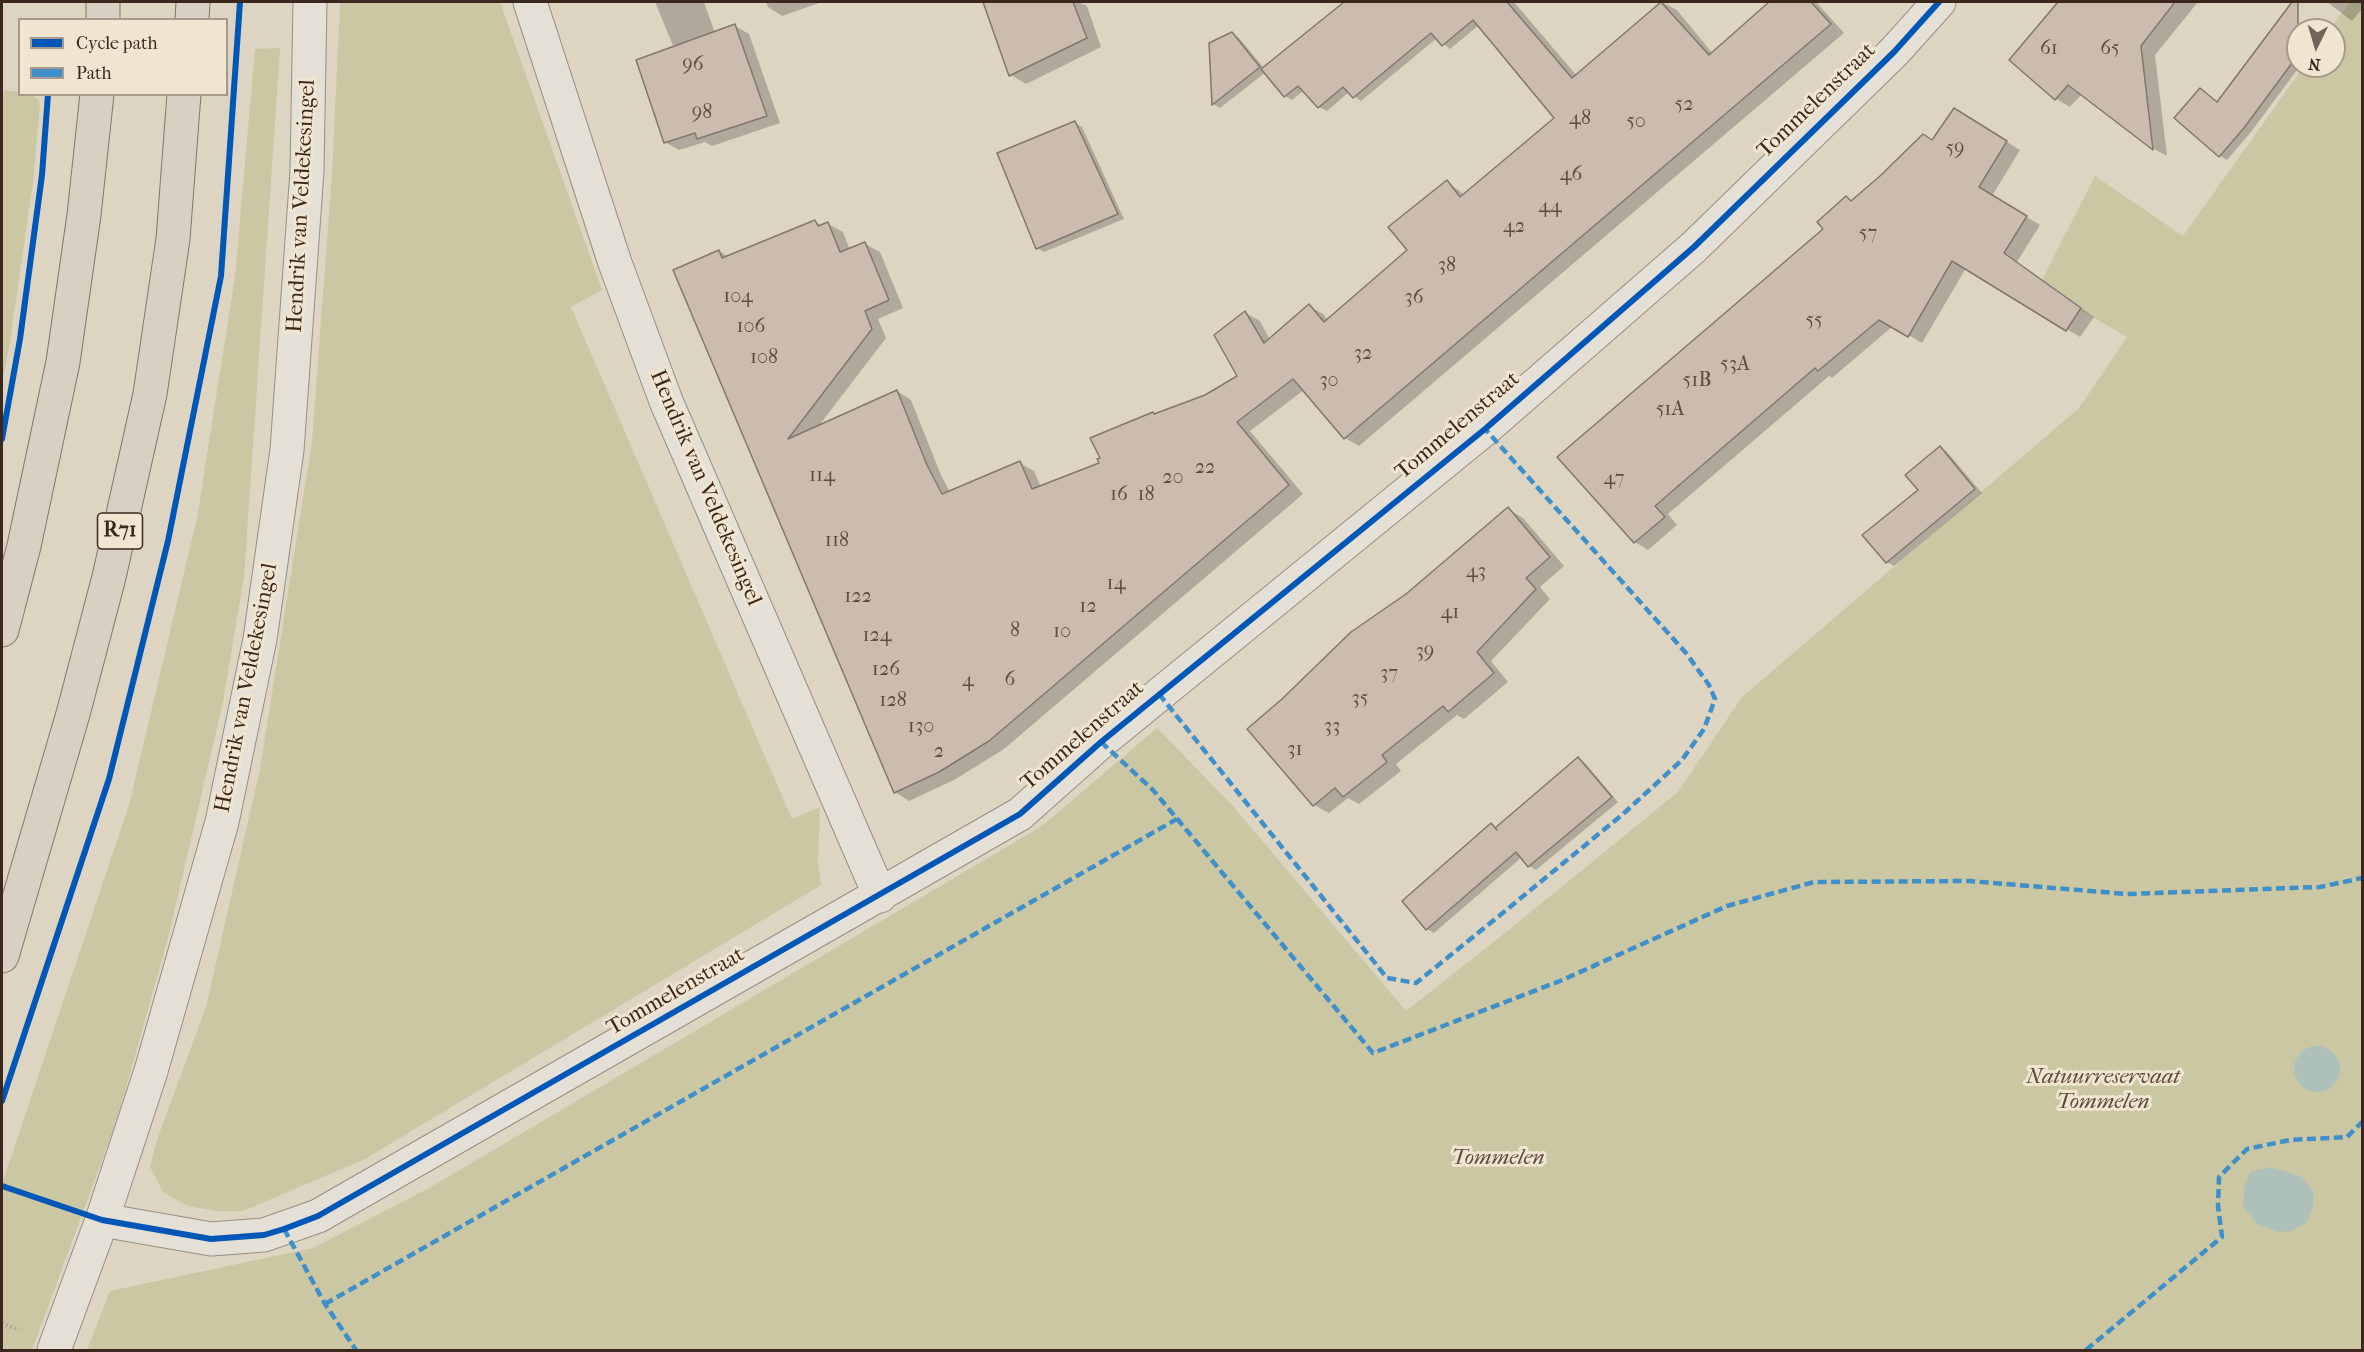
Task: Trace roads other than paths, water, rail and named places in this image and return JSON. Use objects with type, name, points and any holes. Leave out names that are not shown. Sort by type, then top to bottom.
[{"type":"highway","points":[[103,2],[103,18]]},
{"type":"highway","points":[[192,18],[194,2]]},
{"type":"highway","points":[[2,630],[24,546],[63,362],[84,215],[97,96]]},
{"type":"highway","name":"R71","points":[[2,956],[73,714],[109,577],[150,394],[173,240],[184,96]]},
{"type":"street","name":"Hendrik van Veldekesingel","points":[[54,1350],[102,1220],[150,1071],[222,822],[260,639],[287,450],[307,171],[310,2]]},
{"type":"street","name":"Hendrik van Veldekesingel","points":[[530,2],[615,263],[666,401],[880,896]]},
{"type":"street","name":"Tommelenstraat","points":[[102,1220],[211,1239],[264,1235],[318,1216],[1020,814],[1101,742],[1485,429],[1694,247],[1894,52],[1939,2]]},
{"type":"park label","name":"Natuurreservaat Tommelen","points":[[2103,1090]]},
{"type":"park label","name":"Tommelen","points":[[1498,1159]]}]
